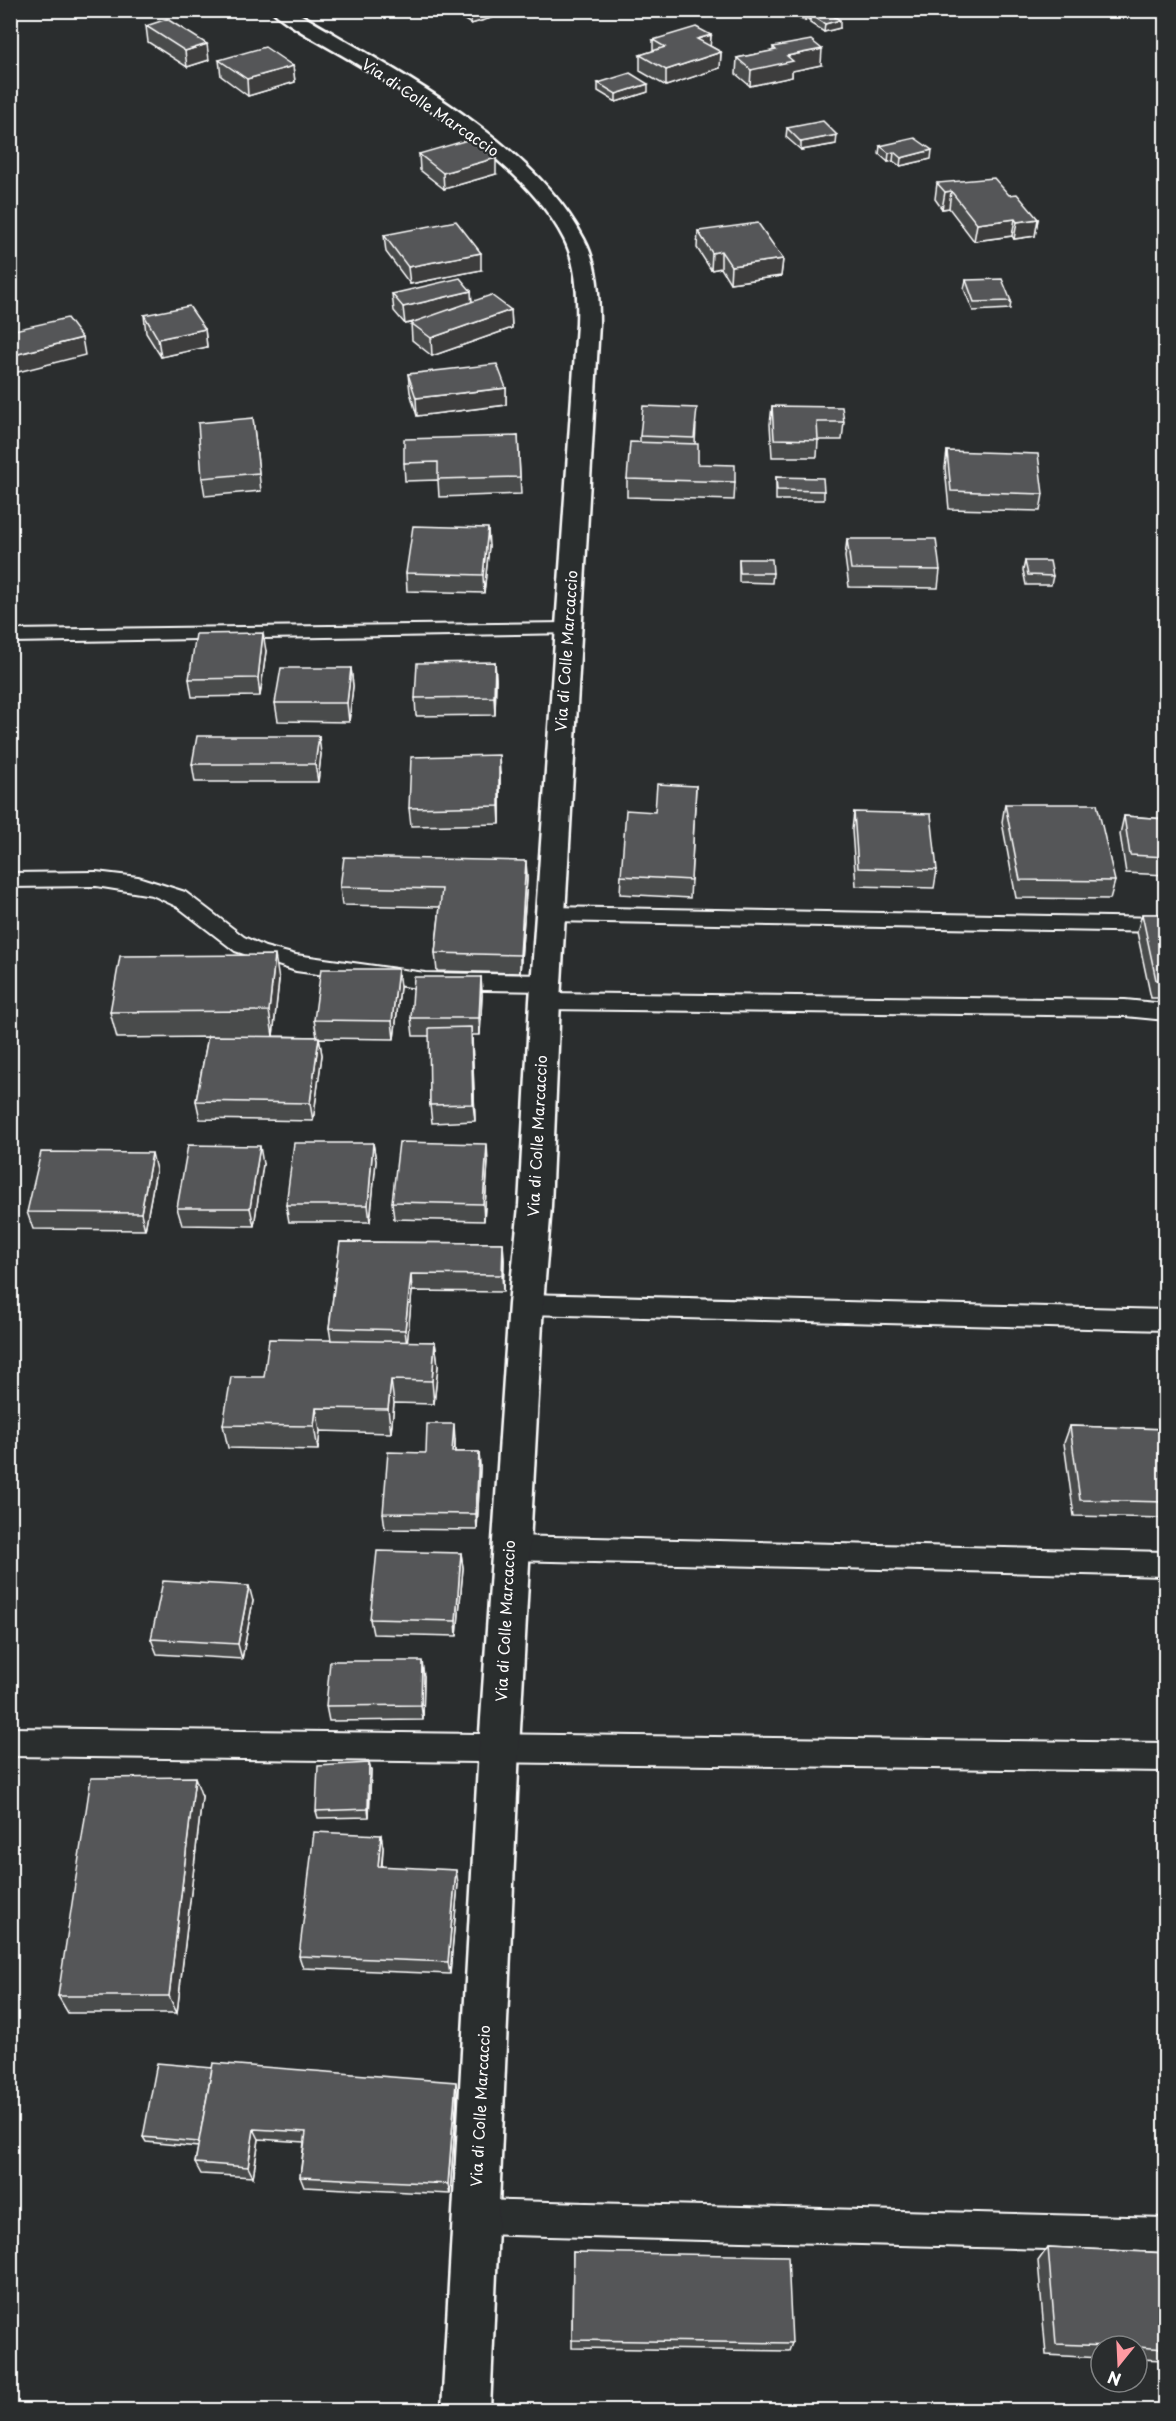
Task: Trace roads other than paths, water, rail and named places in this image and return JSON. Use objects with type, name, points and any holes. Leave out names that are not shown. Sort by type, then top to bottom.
[{"type":"street","name":"Via di Colle Marcaccio","points":[[280,10],[430,104],[495,151],[549,201],[574,240],[584,271],[588,306],[550,914],[535,1206],[526,1304],[510,1548],[466,2410]]},
{"type":"lane","points":[[10,636],[569,629]]},
{"type":"lane","points":[[10,880],[97,880],[146,886],[178,897],[193,906],[236,942],[276,958],[296,963],[425,981],[546,992],[1135,1008],[1166,1012]]},
{"type":"lane","points":[[550,914],[1166,925]]},
{"type":"lane","points":[[526,1304],[1166,1320]]},
{"type":"lane","points":[[510,1548],[1166,1564]]},
{"type":"lane","points":[[10,1742],[1166,1757]]},
{"type":"lane","points":[[476,2217],[1166,2235]]}]
